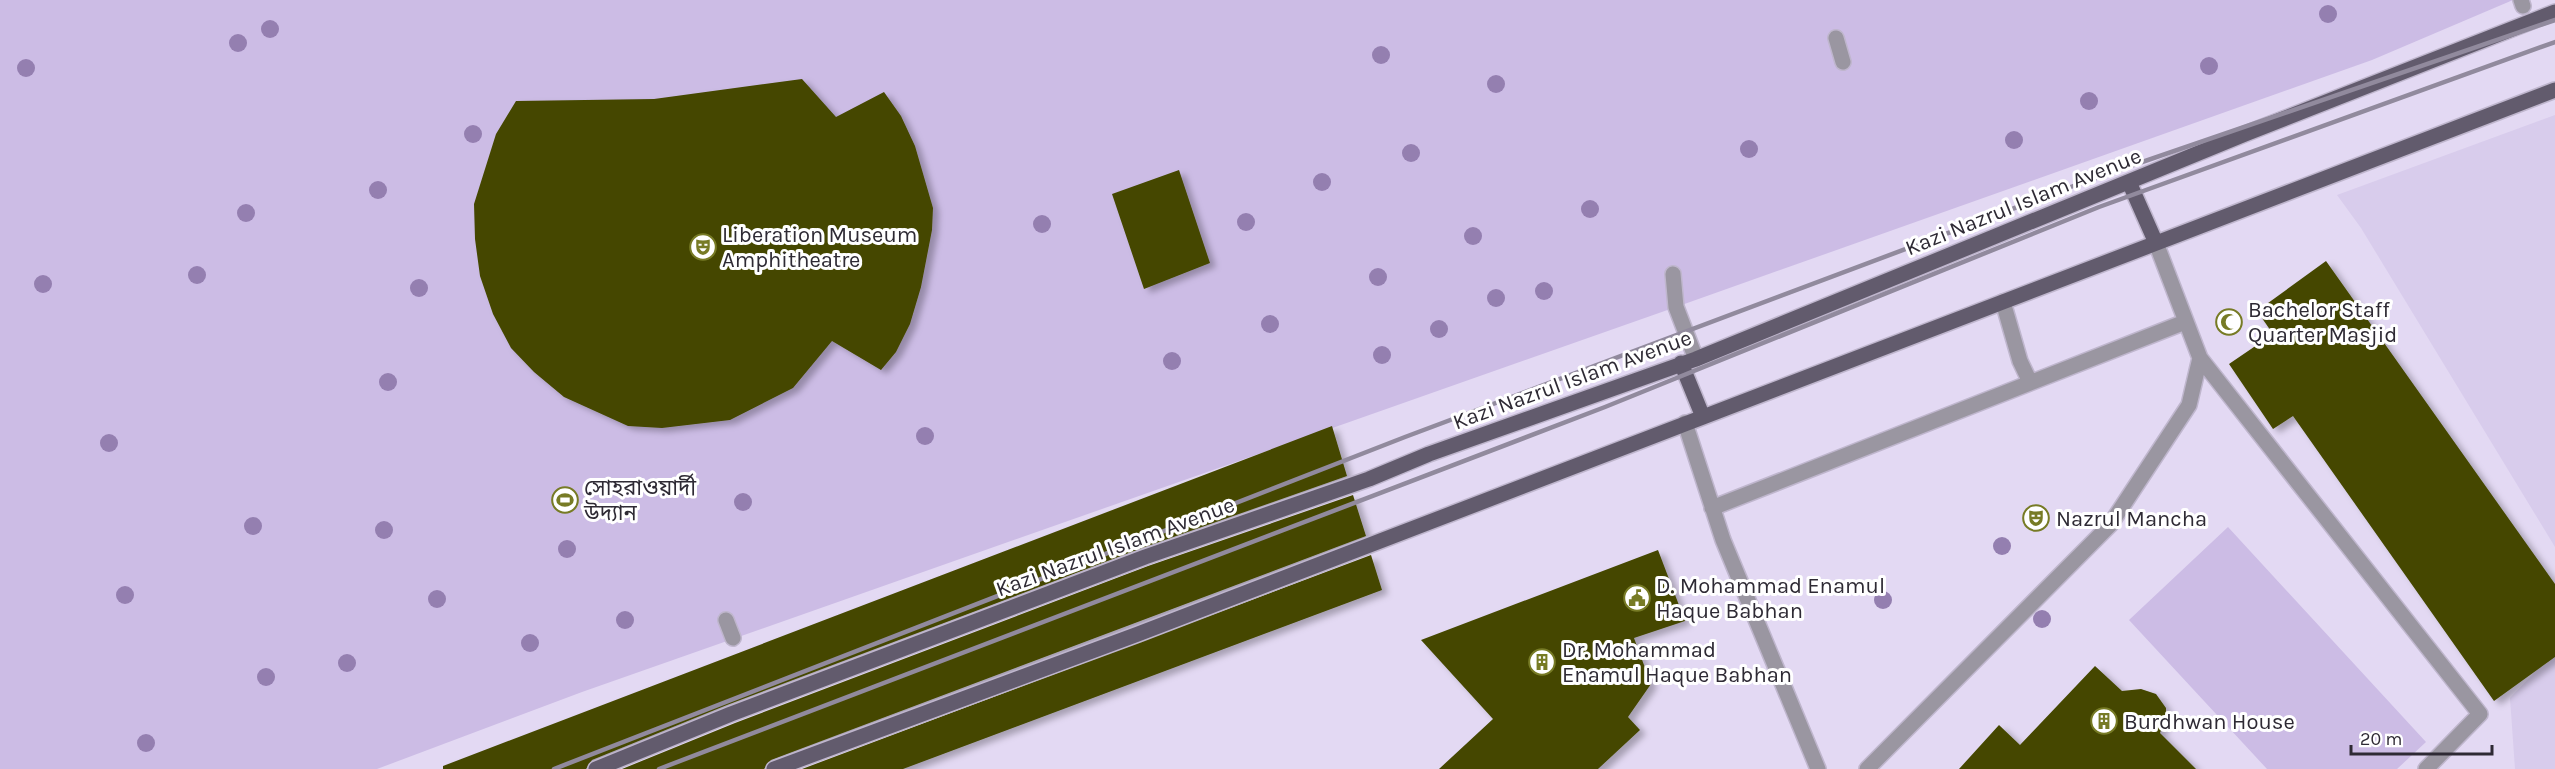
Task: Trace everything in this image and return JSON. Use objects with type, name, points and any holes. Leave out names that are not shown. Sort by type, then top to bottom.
[{"type":"main road","name":"Kazi Nazrul Islam Avenue","points":[[596,769],[731,714],[1123,566],[1369,479],[1429,454],[1688,361],[2555,12]]},
{"type":"main road","points":[[774,769],[1138,634],[2555,90]]},
{"type":"main road","points":[[2129,182],[2156,243]]},
{"type":"main road","points":[[1688,361],[1703,417]]},
{"type":"street","points":[[1836,38],[1843,63]]},
{"type":"street","points":[[2156,243],[2200,358],[2480,714],[2426,769]]},
{"type":"street","points":[[1673,274],[1676,308],[1688,361]]},
{"type":"street","points":[[2003,302],[2020,362],[2030,382]]},
{"type":"street","points":[[1712,508],[2185,322]]},
{"type":"street","points":[[1867,769],[2110,525],[2189,405],[2200,358]]},
{"type":"street","points":[[1685,423],[1712,508],[1782,688],[1818,769]]},
{"type":"street","points":[[726,620],[733,638]]},
{"type":"shaded area","name":"সোহরাওয়ার্দী উদ্যান","points":[[0,0],[2513,0],[2372,60],[582,692],[377,769],[0,769]]},
{"type":"shaded area","points":[[2555,115],[2555,547],[2361,228],[2337,195]]},
{"type":"shaded area","points":[[2228,527],[2426,742],[2397,769],[2267,769],[2129,620]]},
{"type":"shaded area","points":[[2555,651],[2555,769],[2515,769],[2510,698]]},
{"type":"building","name":"Liberation Museum Amphitheatre","points":[[802,79],[836,117],[884,92],[901,116],[915,146],[933,208],[932,230],[921,287],[910,324],[896,352],[881,370],[832,341],[793,388],[730,420],[662,428],[628,426],[564,397],[534,372],[511,348],[493,314],[480,276],[475,239],[474,204],[496,134],[516,101],[654,99]]},
{"type":"building","points":[[1179,170],[1210,263],[1144,289],[1112,194]]},
{"type":"building","points":[[2326,261],[2555,584],[2555,657],[2494,701],[2293,416],[2273,429],[2229,364],[2273,334],[2257,311]]},
{"type":"building","points":[[1332,426],[1347,476],[1142,548],[727,705],[592,760],[586,769],[443,769],[443,766]]},
{"type":"building","points":[[1353,495],[1366,536],[771,760],[764,769],[622,769],[735,723],[1148,566]]},
{"type":"building","name":"Dr. Mohammad Enamul Haque Babhan","points":[[1658,550],[1685,621],[1634,638],[1651,684],[1628,717],[1640,730],[1598,769],[1439,769],[1493,719],[1421,640]]},
{"type":"building","points":[[1371,555],[1382,590],[903,769],[802,769]]},
{"type":"building","name":"Burdhwan House","points":[[2095,666],[2122,691],[2141,689],[2156,694],[2166,708],[2166,717],[2160,733],[2196,769],[1959,769],[1999,725],[2020,745]]},
{"type":"railway","points":[[554,769],[1405,437],[2084,182],[2555,20]]},
{"type":"railway","points":[[659,769],[1605,407],[2099,207],[2555,42]]},
{"type":"place","name":"Liberation Museum Amphitheatre","points":[[703,247]]},
{"type":"place","name":"Bachelor Staff Quarter Masjid","points":[[2229,322]]},
{"type":"place","name":"সোহরাওয়ার্দী উদ্যান","points":[[565,500]]},
{"type":"place","name":"Nazrul Mancha","points":[[2036,518]]},
{"type":"place","name":"D. Mohammad Enamul Haque Babhan","points":[[1637,598]]},
{"type":"place","name":"Dr. Mohammad Enamul Haque Babhan","points":[[1542,662]]},
{"type":"place","name":"Burdhwan House","points":[[2104,721]]}]
